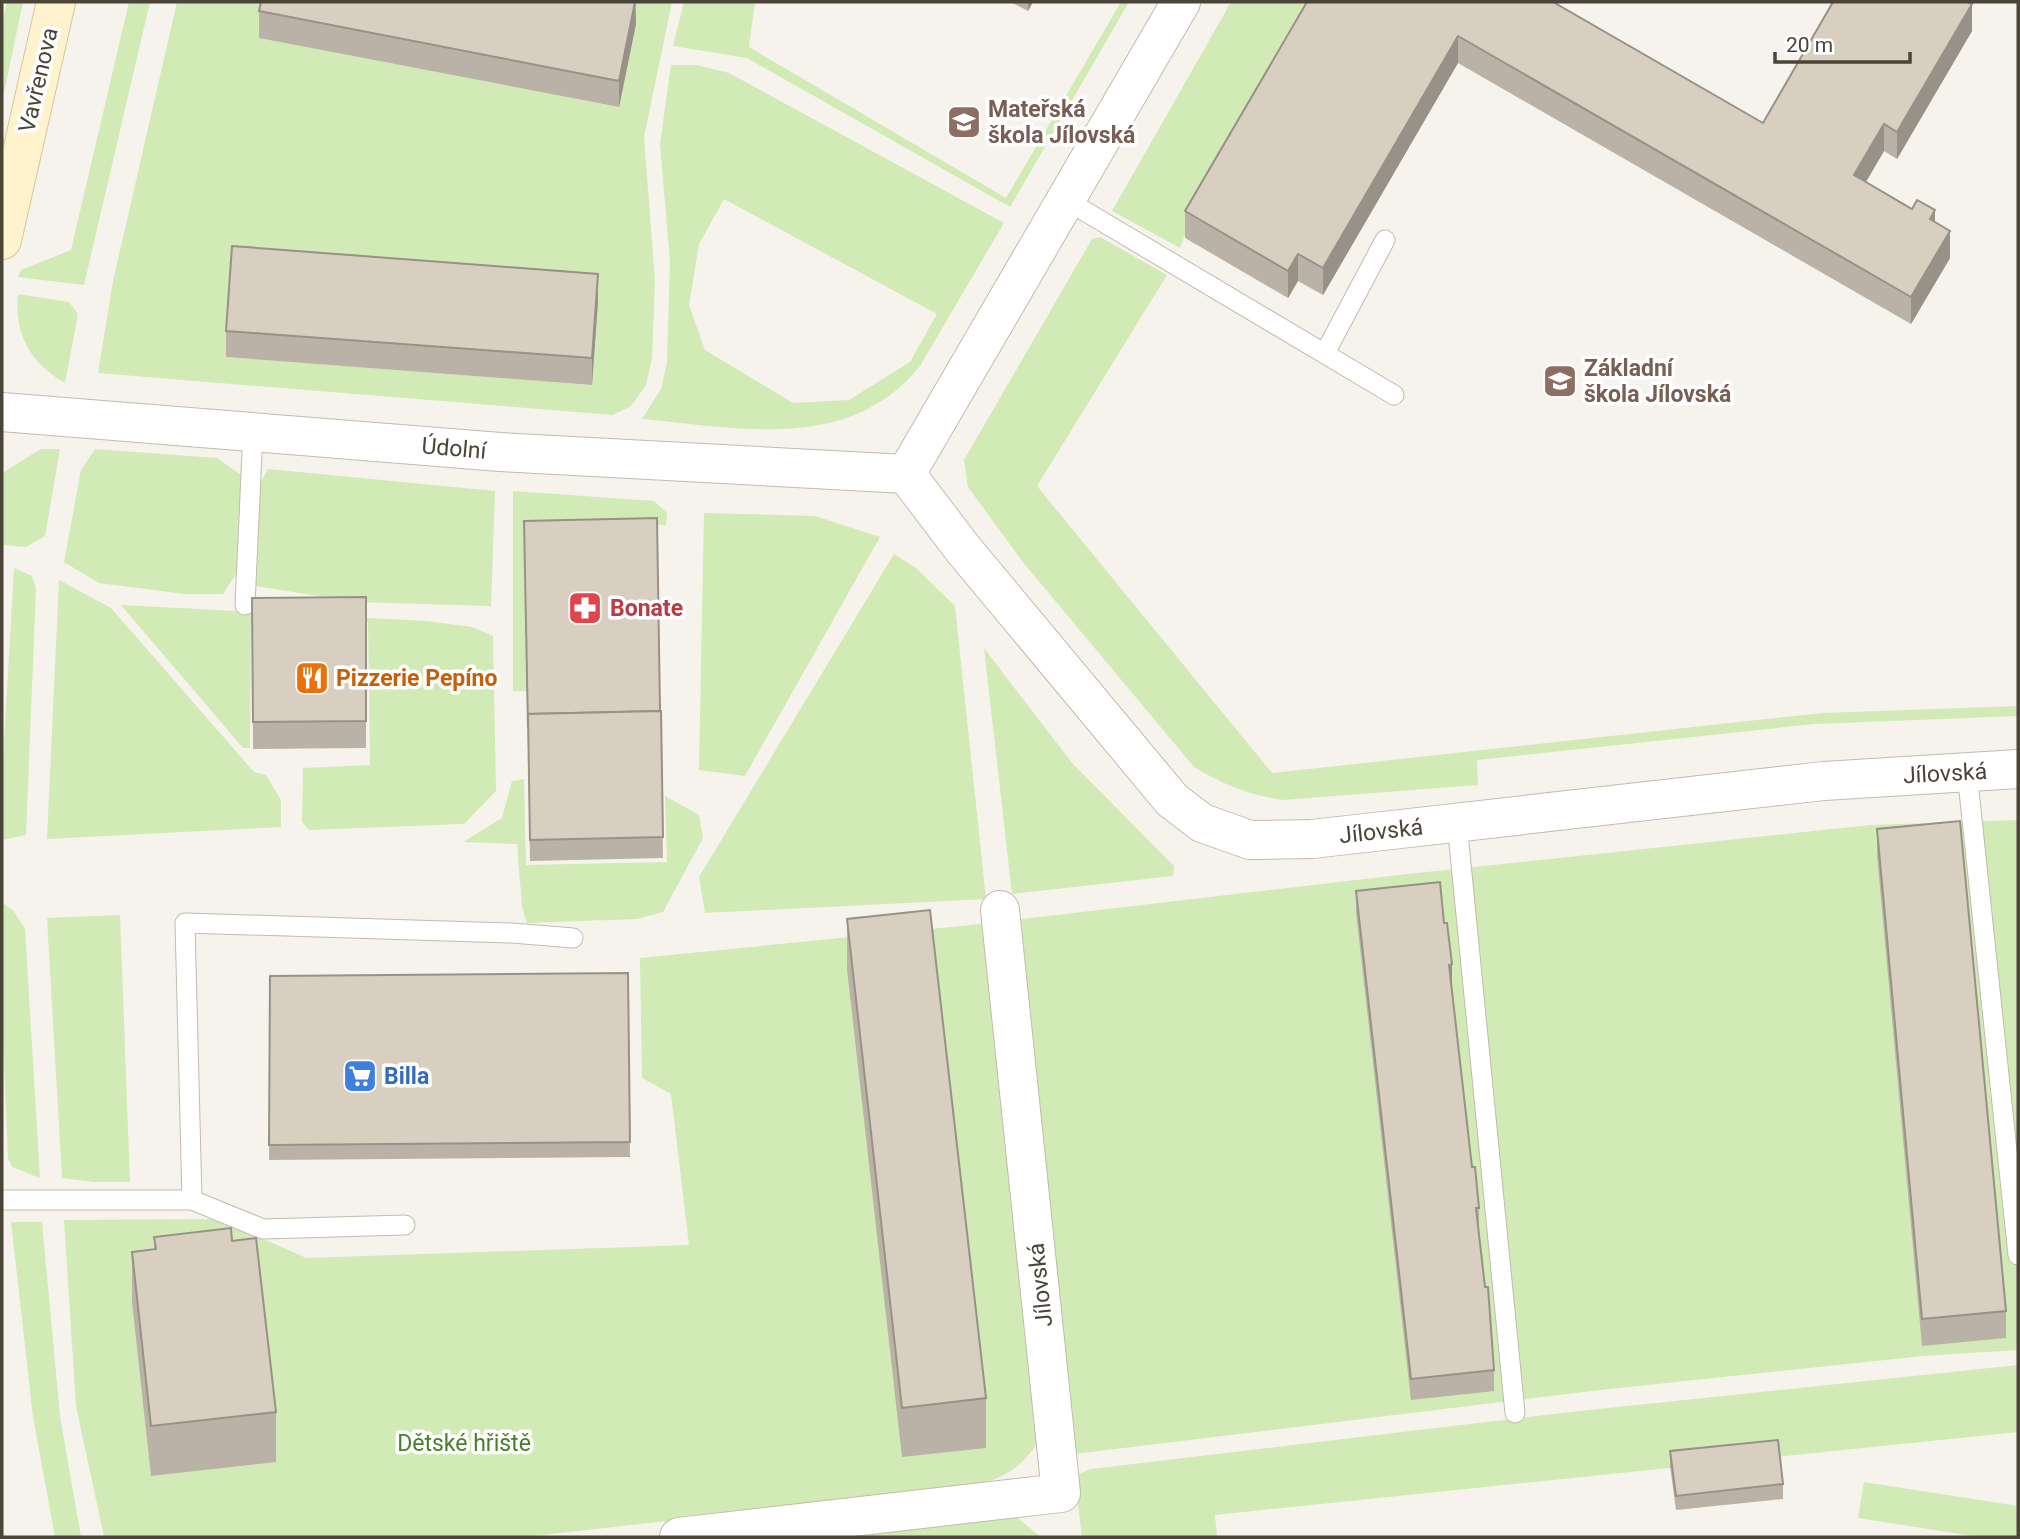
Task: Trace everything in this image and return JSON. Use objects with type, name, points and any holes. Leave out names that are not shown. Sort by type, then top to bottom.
[{"type":"street","name":"Vavřenova","points":[[2,240],[57,2]]},
{"type":"street","points":[[906,474],[1181,2]]},
{"type":"street","name":"Údolní","points":[[2,412],[253,430],[500,452],[906,474]]},
{"type":"street","name":"Jílovská","points":[[906,474],[1085,698],[1172,800],[1202,823],[1250,840],[1312,839],[1824,781],[2018,769]]},
{"type":"street","name":"Jílovská","points":[[678,1537],[1061,1493],[1000,910]]},
{"type":"lane","points":[[1066,200],[1394,395]]},
{"type":"lane","points":[[1325,353],[1385,240]]},
{"type":"lane","points":[[245,605],[253,430]]},
{"type":"lane","points":[[1967,772],[2018,1255]]},
{"type":"lane","points":[[1457,823],[1515,1413]]},
{"type":"lane","points":[[192,1200],[185,923],[573,938]]},
{"type":"lane","points":[[2,1200],[192,1200],[263,1229],[405,1225]]},
{"type":"green space","points":[[7,2],[23,2],[2,102],[2,24]]},
{"type":"green space","points":[[129,2],[150,2],[84,285],[18,277],[21,270],[71,250]]},
{"type":"green space","points":[[177,2],[266,2],[260,38],[619,107],[636,25],[514,2],[672,2],[644,137],[655,281],[652,358],[646,385],[631,406],[613,415],[98,373],[113,281]],"holes":[[[598,301],[592,385],[226,357]]]},
{"type":"green space","points":[[684,2],[755,2],[749,47],[1006,198],[1121,2],[1129,2],[1010,207],[747,58],[673,46]]},
{"type":"green space","points":[[1231,2],[1342,2],[1184,237],[1180,248],[1112,211]]},
{"type":"green space","points":[[671,65],[697,65],[729,73],[1004,223],[920,366],[892,394],[861,412],[827,423],[791,428],[717,427],[642,419],[661,389],[667,362],[670,262],[660,144]],"holes":[[[724,199],[937,314],[910,362],[849,400],[793,403],[705,350],[689,305],[699,244]]]},
{"type":"green space","points":[[1100,237],[1167,275],[1037,486],[1272,773],[1822,713],[2018,706],[2018,716],[1814,724],[1477,760],[1478,785],[1283,800],[1248,792],[1216,779],[1194,767],[1022,561],[968,487],[964,460],[1092,239]]},
{"type":"green space","points":[[18,294],[69,302],[78,314],[65,383],[42,366],[27,346],[19,322]]},
{"type":"green space","points":[[41,449],[60,449],[45,536],[26,547],[2,545],[2,473]]},
{"type":"green space","points":[[95,449],[217,458],[241,475],[238,571],[223,594],[185,594],[99,583],[64,562],[81,470]]},
{"type":"green space","points":[[268,469],[495,491],[491,606],[356,602],[256,586],[258,487]]},
{"type":"green space","points":[[513,491],[654,501],[667,513],[666,525],[528,523],[530,691],[513,691]]},
{"type":"green space","points":[[704,513],[815,516],[880,537],[745,776],[699,770]]},
{"type":"green space","points":[[894,554],[916,568],[955,606],[986,899],[705,913],[699,877]]},
{"type":"green space","points":[[14,568],[32,576],[36,588],[26,835],[2,840],[2,777]]},
{"type":"green space","points":[[59,580],[111,608],[254,772],[266,775],[281,800],[281,827],[47,839]]},
{"type":"green space","points":[[121,605],[427,621],[472,627],[493,636],[496,791],[464,824],[309,830],[302,822],[303,768],[370,765],[368,621],[251,622],[250,748],[243,748]]},
{"type":"green space","points":[[984,648],[1072,763],[1174,866],[1173,876],[1012,894]]},
{"type":"green space","points":[[524,779],[526,865],[667,862],[665,796],[699,815],[703,838],[663,912],[637,919],[527,923],[522,907],[517,844],[463,842],[502,818],[512,781]]},
{"type":"green space","points":[[2018,820],[2018,1350],[1923,1356],[1600,1390],[1074,1454],[1013,920],[1408,874],[1870,825]]},
{"type":"green space","points":[[2,903],[13,910],[25,929],[40,1178],[12,1167],[8,1158],[2,1017]]},
{"type":"green space","points":[[120,915],[130,1182],[94,1182],[62,1178],[47,918]]},
{"type":"green space","name":"Dětské hřiště","points":[[991,923],[1045,1434],[1019,1465],[1001,1476],[963,1488],[524,1537],[104,1537],[76,1406],[64,1220],[220,1219],[306,1258],[689,1245],[671,1094],[642,1078],[640,958]]},
{"type":"green space","points":[[11,1222],[42,1222],[60,1416],[81,1537],[55,1537],[33,1417]]},
{"type":"green space","points":[[2018,1365],[2018,1432],[1215,1515],[1217,1537],[1082,1537],[1076,1488],[1078,1474],[1091,1469],[1579,1411]]},
{"type":"green space","points":[[1864,1482],[2018,1506],[2018,1537],[1979,1537],[1858,1518]]},
{"type":"green space","points":[[1010,1512],[1041,1537],[788,1537]]},
{"type":"building","points":[[261,2],[635,2],[619,81],[259,11]]},
{"type":"building","points":[[1307,2],[1553,2],[1763,123],[1833,2],[1967,2],[1972,4],[1897,132],[1884,124],[1854,175],[1912,209],[1917,200],[1935,210],[1930,219],[1950,231],[1911,297],[1458,36],[1323,268],[1298,254],[1288,271],[1185,211]]},
{"type":"building","points":[[232,246],[598,274],[592,358],[226,331]]},
{"type":"building","points":[[657,518],[660,711],[528,714],[528,728],[524,521]]},
{"type":"building","points":[[366,597],[366,721],[253,722],[252,598]]},
{"type":"building","points":[[661,711],[663,837],[530,840],[528,714]]},
{"type":"building","points":[[1960,821],[2006,1311],[1922,1319],[1877,829]]},
{"type":"building","points":[[1440,882],[1452,964],[1449,965],[1472,1167],[1475,1167],[1479,1208],[1476,1208],[1485,1287],[1488,1287],[1494,1370],[1411,1379],[1356,891]]},
{"type":"building","points":[[930,910],[986,1398],[902,1408],[847,919]]},
{"type":"building","points":[[628,973],[630,1142],[269,1145],[270,976]]},
{"type":"building","points":[[231,1228],[232,1241],[256,1238],[276,1412],[151,1426],[132,1252],[156,1249],[154,1237]]},
{"type":"building","points":[[1778,1440],[1783,1484],[1676,1496],[1670,1451]]},
{"type":"place","name":"Mateřská škola Jílovská","points":[[964,122]]},
{"type":"place","name":"Základní škola Jílovská","points":[[1560,381]]},
{"type":"place","name":"Bonate","points":[[585,608]]},
{"type":"place","name":"Pizzerie Pepíno","points":[[312,678]]},
{"type":"place","name":"Billa","points":[[360,1076]]}]
